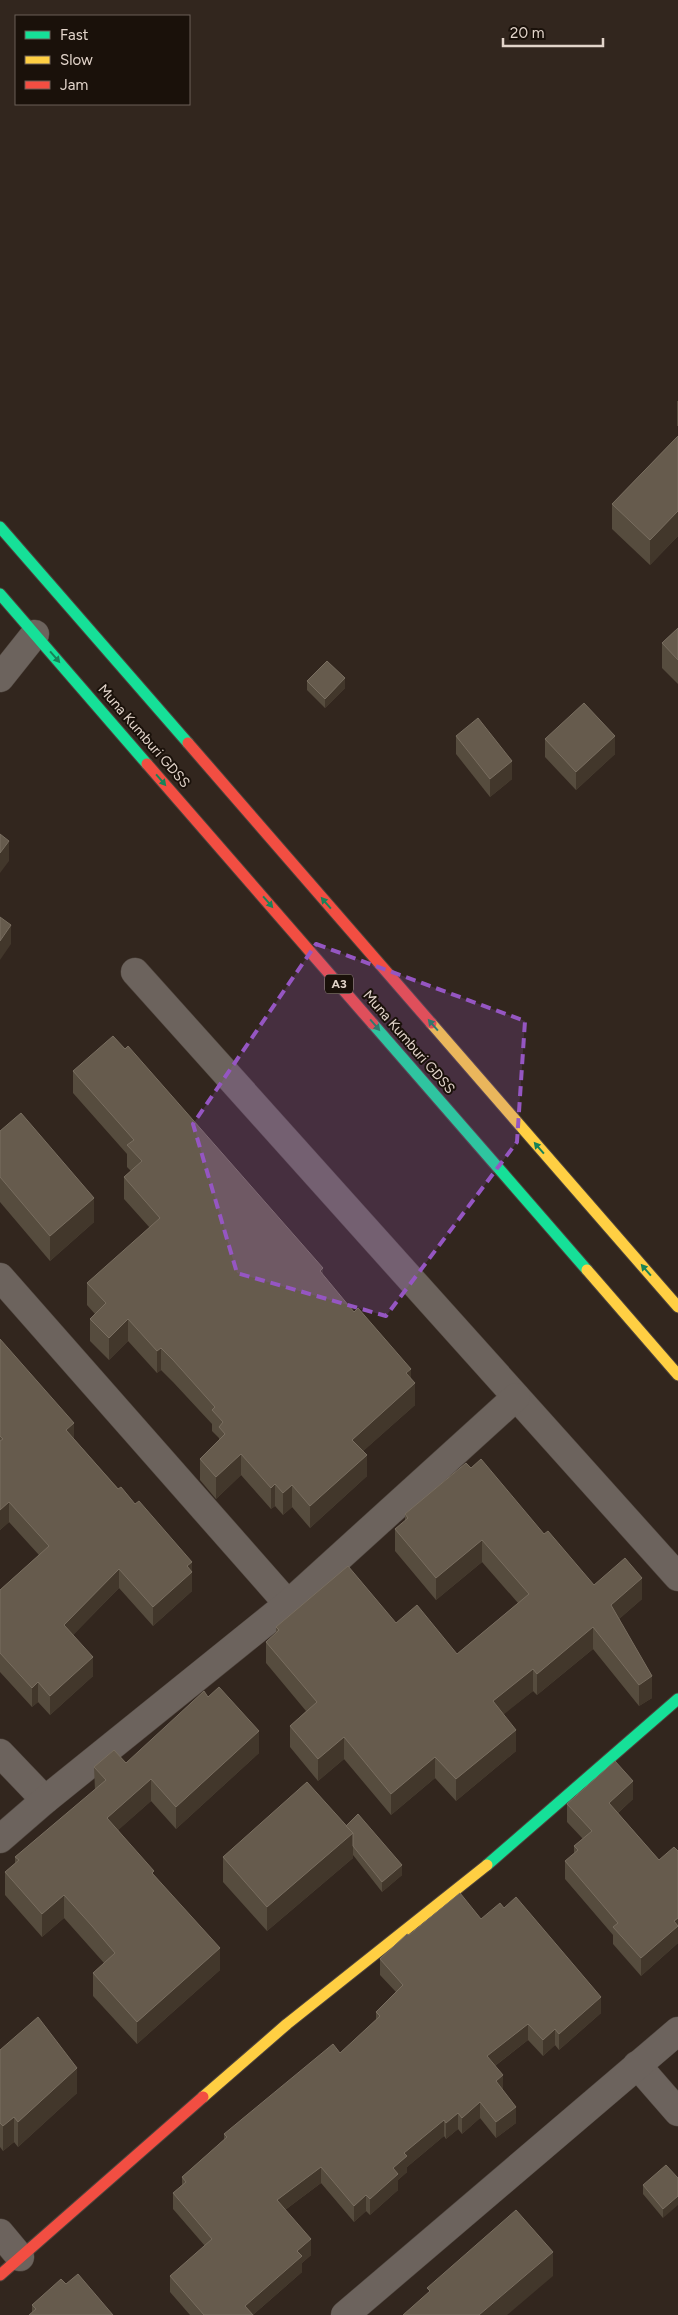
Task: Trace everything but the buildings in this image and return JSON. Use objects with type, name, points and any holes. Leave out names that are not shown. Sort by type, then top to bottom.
[{"type":"main road","name":"Muna Kumburi GDSS","points":[[0,527],[678,1307]]},
{"type":"main road","name":"Muna Kumburi GDSS","points":[[0,594],[678,1375]]},
{"type":"main road","points":[[0,2274],[287,2024],[485,1867],[678,1699]]},
{"type":"street","points":[[0,678],[35,634]]},
{"type":"street","points":[[135,972],[678,1577]]},
{"type":"street","points":[[0,1277],[288,1604]]},
{"type":"street","points":[[0,1839],[45,1800],[288,1604],[516,1397]]},
{"type":"street","points":[[0,1753],[45,1800]]},
{"type":"street","points":[[345,2315],[678,2031]]},
{"type":"street","points":[[637,2065],[678,2112]]},
{"type":"street","points":[[0,2233],[20,2257]]},
{"type":"highlighted area","points":[[316,944],[525,1021],[517,1142],[386,1316],[237,1273],[193,1124]]},
{"type":"traffic: fast","points":[[0,527],[188,743]]},
{"type":"traffic: fast","points":[[0,594],[147,764]]},
{"type":"traffic: fast","points":[[373,1024],[587,1270]]},
{"type":"traffic: fast","points":[[487,1865],[678,1699]]},
{"type":"traffic: slow","points":[[431,1023],[678,1307]]},
{"type":"traffic: slow","points":[[587,1270],[678,1375]]},
{"type":"traffic: slow","points":[[203,2097],[287,2024],[487,1865]]},
{"type":"traffic: jam","points":[[188,743],[431,1023]]},
{"type":"traffic: jam","points":[[147,764],[373,1024]]},
{"type":"traffic: jam","points":[[0,2275],[203,2097]]}]
